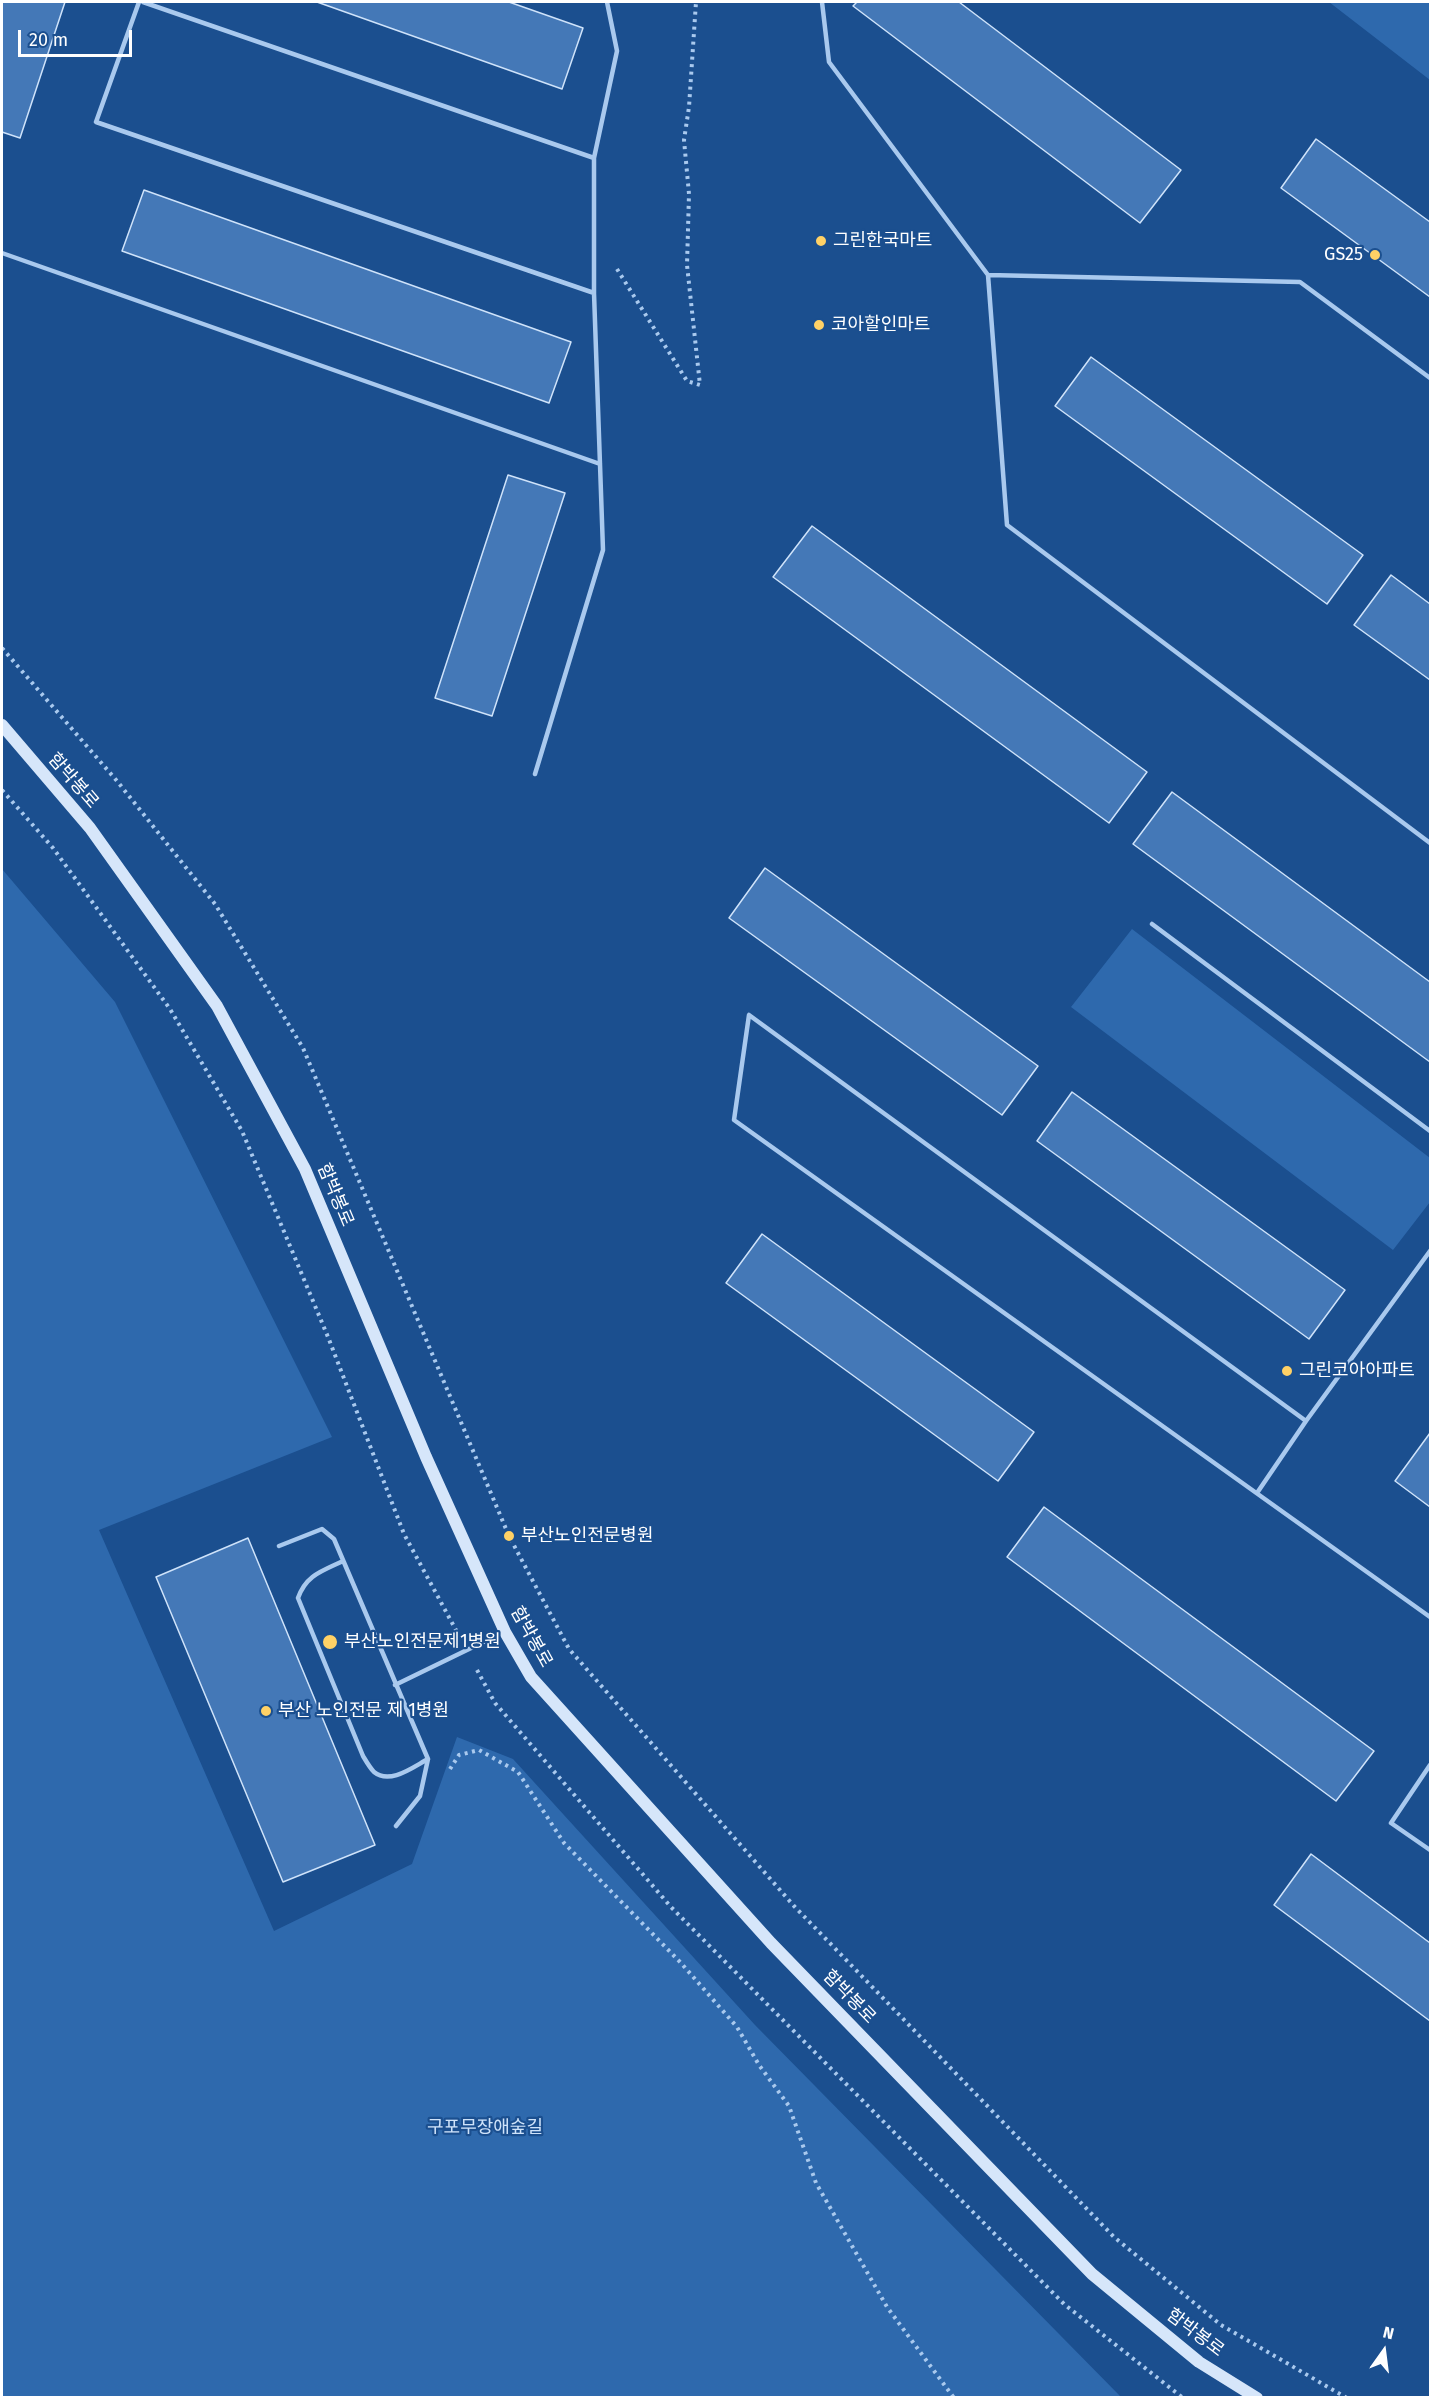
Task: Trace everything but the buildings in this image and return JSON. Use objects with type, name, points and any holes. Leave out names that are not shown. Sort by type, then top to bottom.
[{"type":"main road","name":"함박봉로","points":[[2,725],[90,828],[217,1006],[305,1169],[426,1457],[505,1632],[531,1677],[747,1916],[1092,2274],[1199,2362],[1257,2397]]},
{"type":"lane","points":[[139,2],[96,122],[594,293]]},
{"type":"lane","points":[[144,2],[594,158]]},
{"type":"lane","points":[[535,774],[603,550],[593,232],[594,158],[618,51],[608,2]]},
{"type":"lane","points":[[822,2],[829,62],[988,275],[1007,525],[1431,843]]},
{"type":"lane","points":[[2,253],[600,464]]},
{"type":"lane","points":[[988,275],[1300,282],[1431,378]]},
{"type":"lane","points":[[1152,924],[1431,1131]]},
{"type":"lane","points":[[1306,1421],[748,1015],[734,1120],[1431,1617]]},
{"type":"lane","points":[[1257,1492],[1306,1421],[1431,1251]]},
{"type":"lane","points":[[279,1546],[322,1529],[334,1539],[428,1759],[420,1796],[396,1826]]},
{"type":"lane","points":[[343,1561],[319,1572],[303,1584],[298,1598],[363,1756],[375,1772],[386,1777],[399,1774],[428,1759]]},
{"type":"lane","points":[[395,1685],[505,1632]]},
{"type":"lane","points":[[1431,1765],[1391,1823],[1431,1850]]},
{"type":"path","points":[[593,232],[687,381],[700,385],[687,265],[689,194],[684,140],[689,106],[696,2]]},
{"type":"path","points":[[2,648],[117,781],[215,904],[303,1048],[509,1536],[569,1649],[794,1906],[1114,2237],[1221,2325],[1347,2397]]},
{"type":"path","points":[[2,790],[53,848],[170,1009],[242,1131],[328,1337],[404,1534],[495,1703],[671,1906],[1064,2304],[1183,2397]]},
{"type":"path","points":[[420,1796],[443,1778],[459,1755],[478,1750],[518,1772],[564,1843],[681,1963],[738,2027],[759,2065],[789,2106],[816,2183],[881,2297],[954,2397]]},
{"type":"green space","points":[[1329,2],[1430,2],[1430,80]]},
{"type":"green space","name":"구포무장애숲길","points":[[2,869],[115,1002],[332,1437],[99,1530],[274,1931],[412,1864],[457,1737],[513,1759],[755,2025],[1121,2397],[2,2397]]},
{"type":"green space","points":[[1132,929],[1430,1158],[1430,1202],[1393,1250],[1071,1007]]},
{"type":"place","name":"그린한국마트","points":[[821,241]]},
{"type":"place","name":"GS25","points":[[1375,255]]},
{"type":"place","name":"코아할인마트","points":[[819,325]]},
{"type":"place","name":"그린코아아파트","points":[[1287,1371]]},
{"type":"place","name":"부산노인전문병원","points":[[509,1536]]},
{"type":"place","name":"부산노인전문제1병원","points":[[330,1642]]},
{"type":"place","name":"부산 노인전문 제 1병원","points":[[266,1711]]}]
